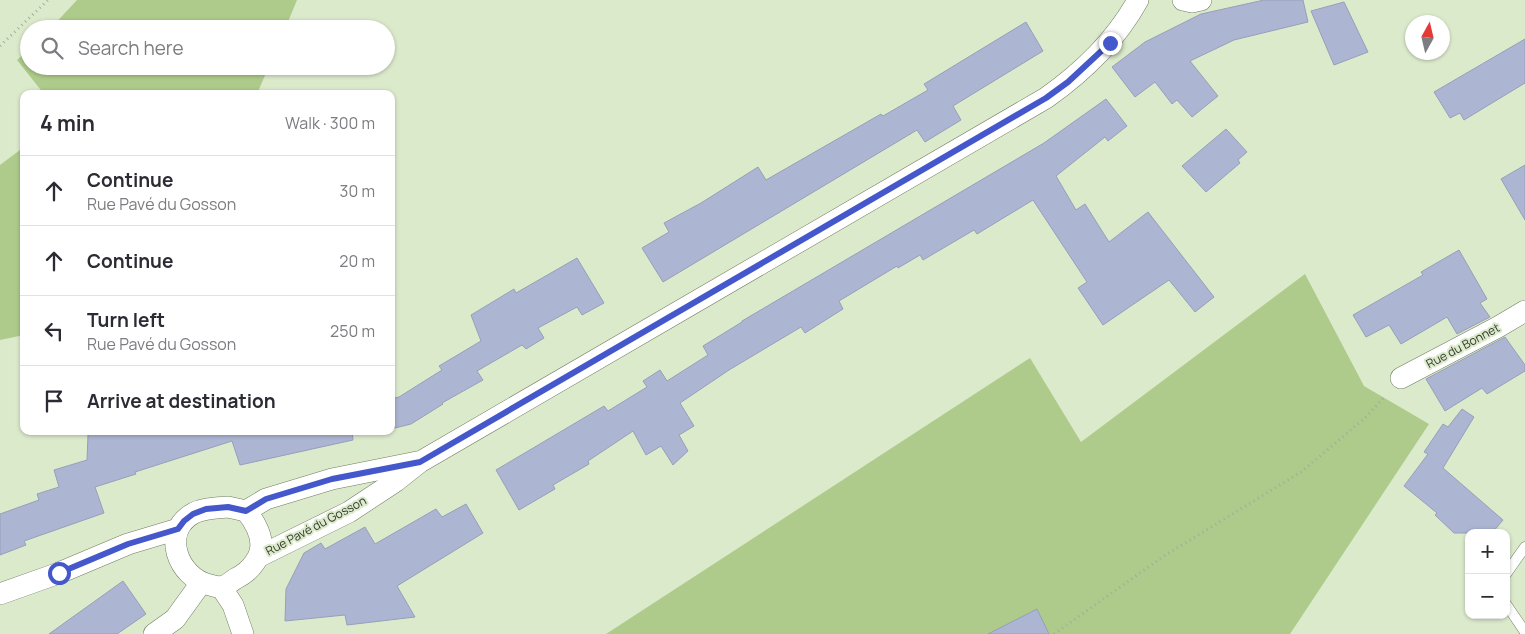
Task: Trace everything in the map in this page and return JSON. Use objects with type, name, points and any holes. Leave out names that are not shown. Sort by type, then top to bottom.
[{"type":"street","name":"Rue Pavé du Gosson","points":[[260,556],[349,512],[396,481],[420,462],[1046,98],[1068,82],[1110,43],[1138,0]]},
{"type":"street","points":[[1183,0],[1192,2],[1201,0]]},
{"type":"street","name":"Rue du Bonnet","points":[[1400,378],[1525,311]]},
{"type":"street","name":"Rue Pavé du Gosson","points":[[246,511],[266,499],[332,479],[420,462]]},
{"type":"street","points":[[154,634],[175,619],[211,585],[243,575],[260,556],[262,541],[257,525],[246,511],[228,507],[206,509],[193,514],[184,521],[178,529],[176,550],[183,568],[211,585],[233,605],[243,634]]},
{"type":"street","points":[[0,594],[59,573],[128,544],[178,529]]},
{"type":"lane","points":[[1510,568],[1525,546]]},
{"type":"lane","points":[[1510,610],[1525,632]]},
{"type":"path","points":[[27,20],[48,0]]},
{"type":"path","points":[[0,46],[20,27]]},
{"type":"path","points":[[1054,634],[1164,556],[1301,472],[1365,418],[1400,378]]},
{"type":"green space","points":[[77,0],[297,0],[289,20],[58,20]]},
{"type":"green space","points":[[29,75],[265,75],[259,90],[41,90]]},
{"type":"green space","points":[[20,150],[20,336],[0,340],[0,165]]},
{"type":"green space","points":[[1305,274],[1364,386],[1429,424],[1290,634],[606,634],[1030,358],[1081,442]]},
{"type":"building","points":[[1264,0],[1303,0],[1308,22],[1234,40],[1190,61],[1218,96],[1192,117],[1177,100],[1172,104],[1155,82],[1135,97],[1112,67],[1145,42],[1201,14]]},
{"type":"building","points":[[1344,2],[1368,52],[1334,65],[1311,11]]},
{"type":"building","points":[[1026,22],[1043,51],[953,106],[961,120],[925,142],[917,130],[663,282],[642,248],[669,232],[664,223],[701,203],[758,167],[766,180],[881,114],[883,116],[928,90],[924,84]]},
{"type":"building","points":[[1525,39],[1525,83],[1464,120],[1460,113],[1450,118],[1434,92]]},
{"type":"building","points":[[1106,99],[1127,126],[1108,141],[1105,137],[1056,176],[1076,210],[1085,204],[1109,242],[1148,212],[1214,297],[1195,312],[1169,280],[1103,325],[1078,288],[1087,282],[1033,200],[977,234],[974,230],[923,260],[920,255],[898,268],[897,266],[839,301],[843,309],[805,333],[801,327],[729,370],[680,403],[694,426],[679,435],[688,451],[673,465],[661,446],[646,455],[633,431],[588,461],[589,464],[553,485],[555,489],[519,510],[496,470],[604,406],[608,411],[647,387],[643,381],[660,370],[667,381],[708,355],[703,346],[742,321],[1044,143]]},
{"type":"building","points":[[1226,129],[1247,152],[1238,160],[1240,163],[1206,192],[1182,166]]},
{"type":"building","points":[[1525,165],[1525,220],[1501,179]]},
{"type":"building","points":[[1459,250],[1487,299],[1480,303],[1490,317],[1457,334],[1447,317],[1401,344],[1389,325],[1366,337],[1353,315],[1423,275],[1421,272]]},
{"type":"building","points":[[577,258],[604,303],[582,315],[577,307],[538,328],[544,338],[526,349],[522,345],[477,371],[483,380],[442,403],[411,424],[395,428],[395,398],[442,370],[439,366],[481,341],[471,315],[514,289],[516,293]]},
{"type":"building","points":[[1505,337],[1525,365],[1525,371],[1487,394],[1482,388],[1445,411],[1426,379]]},
{"type":"building","points":[[1462,409],[1474,417],[1443,468],[1503,520],[1495,529],[1465,529],[1465,533],[1454,533],[1435,515],[1437,513],[1404,486],[1428,454],[1424,452],[1443,424],[1448,427]]},
{"type":"building","points":[[88,435],[352,435],[353,440],[240,465],[232,441],[135,472],[136,474],[95,487],[104,513],[24,541],[26,545],[0,555],[0,514],[39,500],[37,494],[59,487],[54,470],[87,460]]},
{"type":"building","points":[[466,504],[483,533],[397,586],[415,617],[347,625],[345,615],[285,621],[286,589],[304,553],[321,543],[325,549],[365,527],[375,544],[436,509],[442,517]]},
{"type":"building","points":[[123,581],[146,614],[117,634],[49,634]]},
{"type":"building","points":[[1037,609],[1049,634],[988,634]]},
{"type":"route","points":[[59,573],[128,544],[178,529],[193,514],[206,509],[228,507],[246,511],[266,499],[332,479],[420,462],[1046,98],[1068,82],[1110,43]]}]
